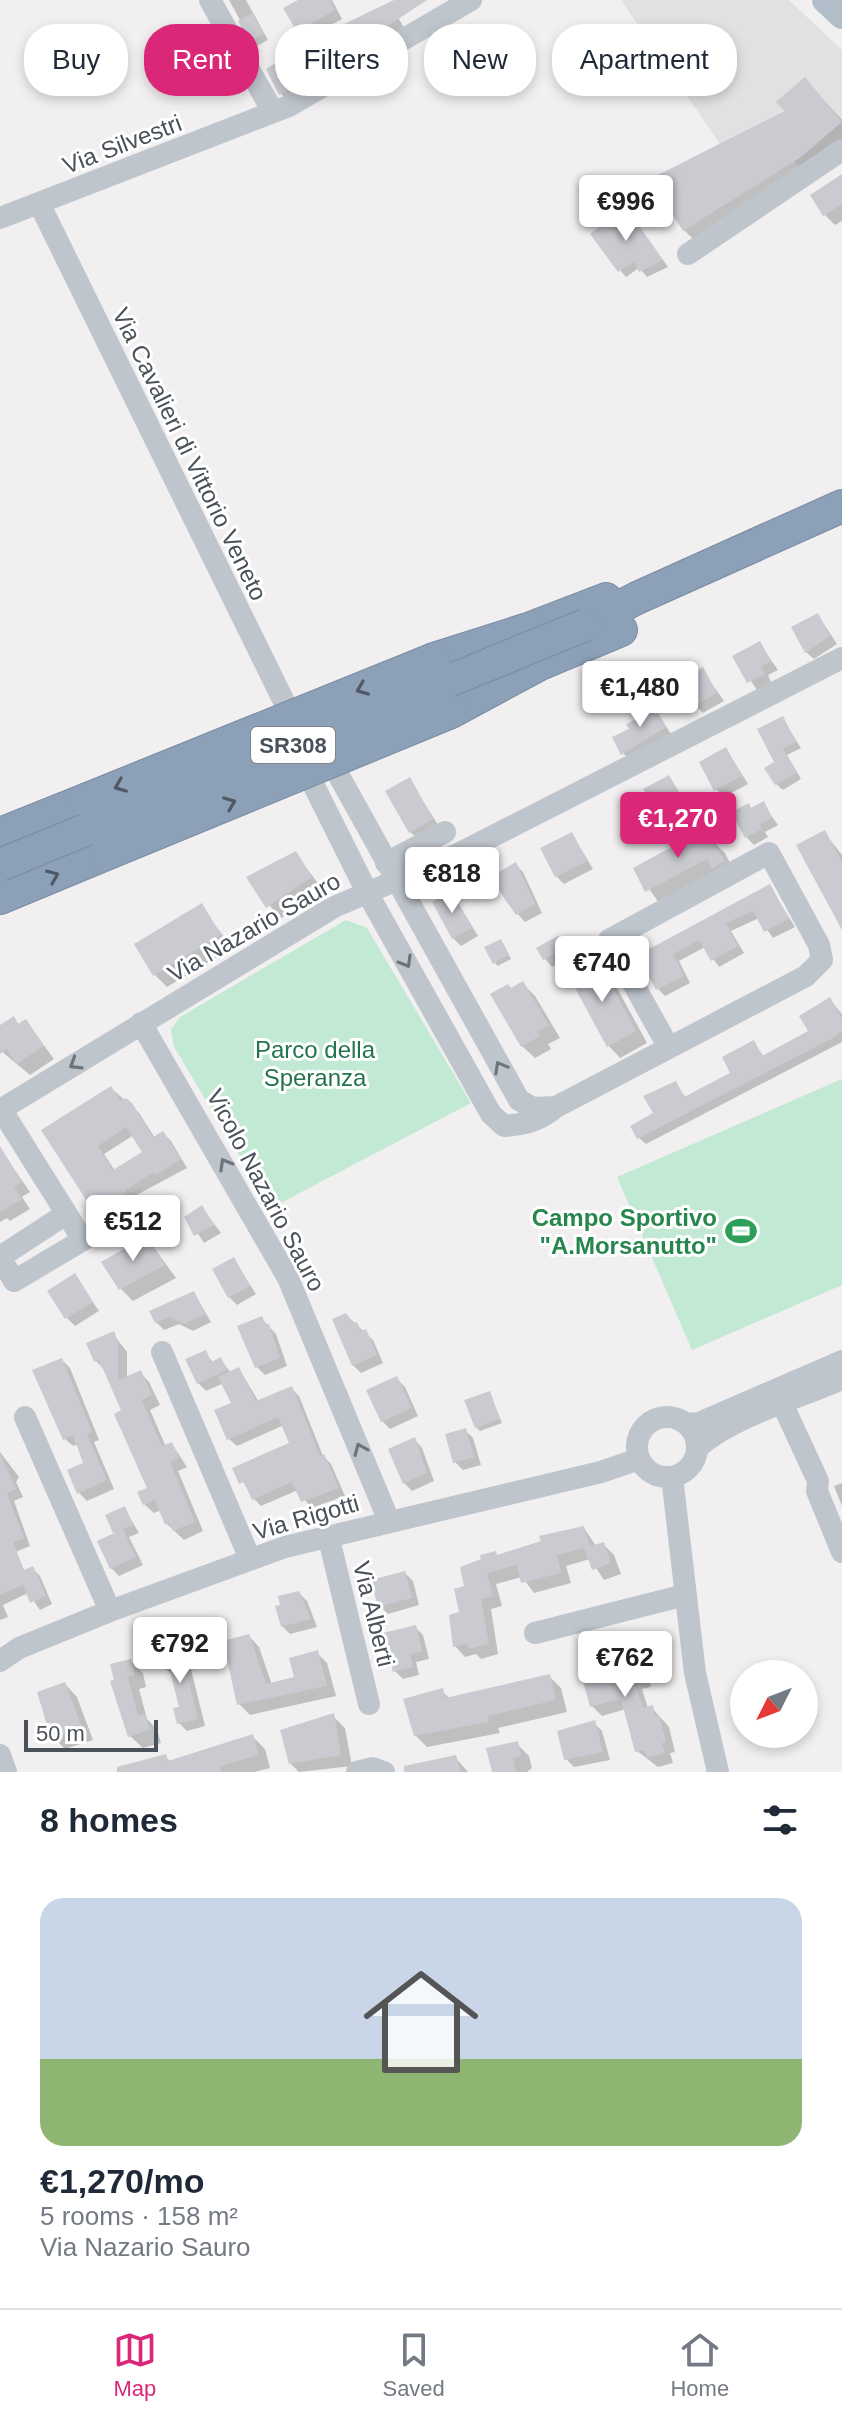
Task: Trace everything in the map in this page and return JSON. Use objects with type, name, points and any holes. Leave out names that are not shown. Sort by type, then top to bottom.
[{"type":"highway","name":"SR308","points":[[693,584],[842,506]]},
{"type":"highway","name":"SR308","points":[[0,865],[585,625],[842,529]]},
{"type":"highway","points":[[0,834],[434,659],[528,629],[614,596],[693,584]]},
{"type":"highway","points":[[0,898],[451,712],[540,664],[627,627],[693,584]]},
{"type":"main road","points":[[825,0],[842,16]]},
{"type":"street","points":[[210,0],[273,112]]},
{"type":"street","name":"Via Silvestri","points":[[0,218],[273,112],[471,0]]},
{"type":"street","points":[[688,254],[842,150]]},
{"type":"street","name":"Via Cavalieri di Vittorio Veneto","points":[[39,203],[296,727],[310,778],[368,894],[491,1114],[504,1126],[527,1124],[556,1107]]},
{"type":"street","name":"Via Nazario Sauro","points":[[66,1214],[0,1257],[14,1281],[83,1240],[1,1110],[334,907],[368,894],[391,873],[842,658]]},
{"type":"street","name":"Via Cavalieri di Vittorio Veneto","points":[[296,727],[334,767],[519,1100],[533,1108],[556,1107]]},
{"type":"street","points":[[391,873],[445,832]]},
{"type":"street","points":[[556,1107],[669,1048],[806,976],[822,960],[819,945],[769,853],[609,940],[669,1048]]},
{"type":"street","name":"Vicolo Nazario Sauro","points":[[141,1023],[288,1278],[389,1521]]},
{"type":"street","points":[[162,1352],[250,1559]]},
{"type":"street","points":[[697,1448],[696,1437],[678,1419],[661,1418],[646,1426],[638,1441],[639,1459],[657,1475],[672,1477],[688,1469],[697,1448],[708,1439],[842,1361]]},
{"type":"street","points":[[686,1424],[699,1423],[842,1379]]},
{"type":"street","points":[[779,1398],[818,1481],[817,1491],[842,1552]]},
{"type":"street","points":[[25,1417],[110,1611]]},
{"type":"street","name":"Via Rigotti","points":[[0,1661],[19,1648],[250,1559],[328,1535],[574,1479],[639,1459]]},
{"type":"street","points":[[672,1477],[695,1673],[714,1771]]},
{"type":"street","name":"Via Alberti","points":[[328,1535],[369,1704]]},
{"type":"street","points":[[535,1633],[685,1595]]},
{"type":"street","points":[[0,1755],[6,1772]]},
{"type":"street","points":[[357,1772],[373,1768],[384,1772]]},
{"type":"shaded area","points":[[621,0],[789,0],[842,50],[842,142],[800,169],[765,122],[720,144],[687,96],[737,96],[737,24],[638,24]]},
{"type":"green space","name":"Parco della Speranza","points":[[346,920],[367,928],[471,1103],[271,1208],[174,1047],[171,1029],[180,1017]]},
{"type":"green space","name":"Campo Sportivo \"A.Morsanutto\"","points":[[842,1079],[842,1285],[692,1350],[617,1177]]},
{"type":"building","points":[[298,0],[330,0],[335,10],[311,24],[292,24],[283,8]]},
{"type":"building","points":[[394,0],[427,0],[390,24],[344,24]]},
{"type":"building","points":[[252,13],[258,24],[240,24],[238,21]]},
{"type":"building","points":[[275,63],[275,87],[266,69]]},
{"type":"building","points":[[805,77],[842,122],[801,157],[683,231],[650,179],[785,111],[776,102]]},
{"type":"building","points":[[842,174],[842,204],[823,216],[810,195]]},
{"type":"building","points":[[625,206],[663,260],[639,272],[634,262],[618,272],[590,234]]},
{"type":"building","points":[[818,613],[830,636],[805,653],[791,627]]},
{"type":"building","points":[[760,641],[771,661],[761,666],[765,674],[747,683],[732,656]]},
{"type":"building","points":[[703,667],[717,693],[693,707],[678,681]]},
{"type":"building","points":[[653,703],[666,727],[621,755],[612,737],[629,729],[626,724],[636,719],[633,714]]},
{"type":"building","points":[[783,716],[796,742],[783,749],[797,772],[775,785],[764,768],[774,762],[757,729]]},
{"type":"building","points":[[726,747],[742,776],[714,791],[699,762]]},
{"type":"building","points":[[669,775],[684,801],[658,816],[643,789]]},
{"type":"building","points":[[410,777],[433,819],[409,833],[385,791]]},
{"type":"building","points":[[764,801],[772,818],[760,824],[762,829],[745,838],[731,812],[749,803],[751,808]]},
{"type":"building","points":[[704,829],[725,861],[712,868],[707,859],[645,892],[633,868]]},
{"type":"building","points":[[825,830],[842,862],[842,930],[796,845]]},
{"type":"building","points":[[572,832],[587,861],[555,877],[540,848]]},
{"type":"building","points":[[296,851],[312,877],[266,908],[246,877]]},
{"type":"building","points":[[516,862],[535,904],[516,915],[490,877]]},
{"type":"building","points":[[770,884],[789,919],[764,932],[753,911],[726,923],[738,946],[711,961],[699,940],[673,954],[684,976],[656,990],[638,955]]},
{"type":"building","points":[[452,891],[472,928],[452,939],[432,902]]},
{"type":"building","points":[[202,903],[221,935],[153,976],[134,944]]},
{"type":"building","points":[[558,936],[565,948],[543,960],[536,948]]},
{"type":"building","points":[[501,939],[509,955],[493,964],[484,947]]},
{"type":"building","points":[[598,961],[636,1031],[607,1047],[569,977]]},
{"type":"building","points":[[523,981],[549,1025],[537,1032],[540,1036],[521,1047],[490,994],[508,984],[511,988]]},
{"type":"building","points":[[830,997],[842,1019],[842,1031],[637,1139],[630,1126],[653,1113],[643,1096],[676,1081],[684,1097],[730,1073],[722,1057],[754,1040],[762,1056],[808,1031],[799,1016]]},
{"type":"building","points":[[14,1016],[18,1024],[26,1019],[44,1046],[16,1064],[7,1049],[0,1054],[0,1025]]},
{"type":"building","points":[[111,1086],[121,1101],[126,1098],[132,1103],[153,1137],[163,1131],[181,1159],[126,1190],[121,1199],[94,1212],[41,1130]],"holes":[[[126,1127],[142,1152],[113,1170],[98,1146]]]},
{"type":"building","points":[[0,1146],[22,1182],[14,1187],[22,1199],[0,1212]]},
{"type":"building","points":[[202,1205],[214,1225],[194,1236],[184,1217]]},
{"type":"building","points":[[147,1236],[165,1265],[119,1290],[101,1262]]},
{"type":"building","points":[[234,1257],[250,1286],[228,1298],[212,1269]]},
{"type":"building","points":[[75,1273],[93,1302],[65,1319],[47,1291]]},
{"type":"building","points":[[194,1291],[205,1314],[184,1324],[170,1317],[155,1323],[149,1311]]},
{"type":"building","points":[[346,1313],[353,1323],[357,1322],[361,1331],[366,1329],[377,1355],[352,1366],[332,1319]]},
{"type":"building","points":[[262,1316],[266,1325],[269,1324],[280,1358],[255,1368],[237,1326]]},
{"type":"building","points":[[114,1331],[118,1342],[118,1380],[141,1370],[152,1395],[142,1400],[162,1446],[172,1442],[179,1458],[170,1462],[195,1522],[173,1531],[169,1523],[165,1525],[155,1500],[143,1505],[137,1492],[147,1488],[114,1414],[121,1410],[99,1360],[94,1362],[86,1343]]},
{"type":"building","points":[[206,1350],[211,1362],[221,1357],[227,1370],[197,1384],[185,1359]]},
{"type":"building","points":[[62,1358],[92,1432],[87,1434],[107,1480],[77,1494],[67,1470],[83,1463],[73,1435],[63,1440],[32,1370]]},
{"type":"building","points":[[239,1367],[256,1401],[292,1386],[320,1456],[324,1454],[339,1488],[301,1502],[292,1482],[252,1500],[244,1482],[239,1484],[232,1468],[289,1443],[278,1417],[227,1440],[214,1410],[231,1403],[218,1377]]},
{"type":"building","points":[[397,1376],[412,1408],[381,1422],[366,1390]]},
{"type":"building","points":[[490,1391],[500,1419],[475,1428],[464,1400]]},
{"type":"building","points":[[466,1428],[474,1457],[453,1463],[445,1434]]},
{"type":"building","points":[[415,1437],[427,1473],[403,1484],[388,1449]]},
{"type":"building","points":[[0,1453],[16,1489],[7,1493],[24,1538],[13,1542],[24,1570],[33,1566],[46,1596],[30,1603],[23,1585],[0,1595]]},
{"type":"building","points":[[125,1506],[133,1525],[113,1533],[105,1515]]},
{"type":"building","points":[[584,1526],[590,1546],[604,1542],[611,1563],[592,1570],[584,1548],[557,1555],[561,1573],[521,1583],[517,1565],[487,1573],[493,1596],[481,1599],[489,1644],[469,1649],[467,1643],[453,1647],[449,1615],[459,1612],[454,1589],[464,1586],[460,1567],[481,1559],[480,1555],[496,1551],[497,1555],[541,1541],[539,1536]]},
{"type":"building","points":[[123,1529],[136,1557],[110,1569],[97,1541]]},
{"type":"building","points":[[405,1571],[412,1598],[378,1607],[371,1580]]},
{"type":"building","points":[[299,1591],[311,1619],[281,1627],[275,1606],[280,1605],[278,1596]]},
{"type":"building","points":[[416,1625],[422,1651],[410,1654],[413,1667],[393,1672],[383,1633]]},
{"type":"building","points":[[249,1634],[266,1684],[294,1677],[289,1658],[318,1650],[327,1686],[237,1705],[223,1641]]},
{"type":"building","points":[[180,1647],[198,1719],[177,1724],[173,1708],[179,1707],[169,1667],[163,1669],[159,1652]]},
{"type":"building","points":[[636,1652],[642,1677],[633,1679],[643,1708],[653,1705],[655,1716],[659,1715],[666,1742],[662,1743],[665,1753],[647,1758],[644,1750],[635,1752],[621,1699],[590,1707],[579,1666]]},
{"type":"building","points":[[131,1659],[135,1675],[128,1677],[138,1716],[145,1714],[150,1730],[128,1737],[110,1681],[114,1680],[110,1664]]},
{"type":"building","points":[[550,1674],[556,1700],[488,1716],[489,1722],[414,1736],[403,1699],[443,1688],[445,1698]]},
{"type":"building","points":[[65,1682],[82,1728],[51,1738],[37,1692]]},
{"type":"building","points":[[334,1713],[341,1755],[289,1764],[280,1730]]},
{"type":"building","points":[[595,1720],[603,1752],[564,1760],[557,1731]]},
{"type":"building","points":[[253,1734],[259,1755],[220,1766],[221,1772],[117,1772],[117,1767],[166,1754],[168,1761]]},
{"type":"building","points":[[518,1741],[521,1756],[513,1758],[516,1772],[492,1772],[486,1748]]},
{"type":"building","points":[[456,1755],[461,1772],[404,1772],[404,1766]]},
{"type":"place","name":"Campo Sportivo \"A.Morsanutto\"","points":[[741,1231]]}]
